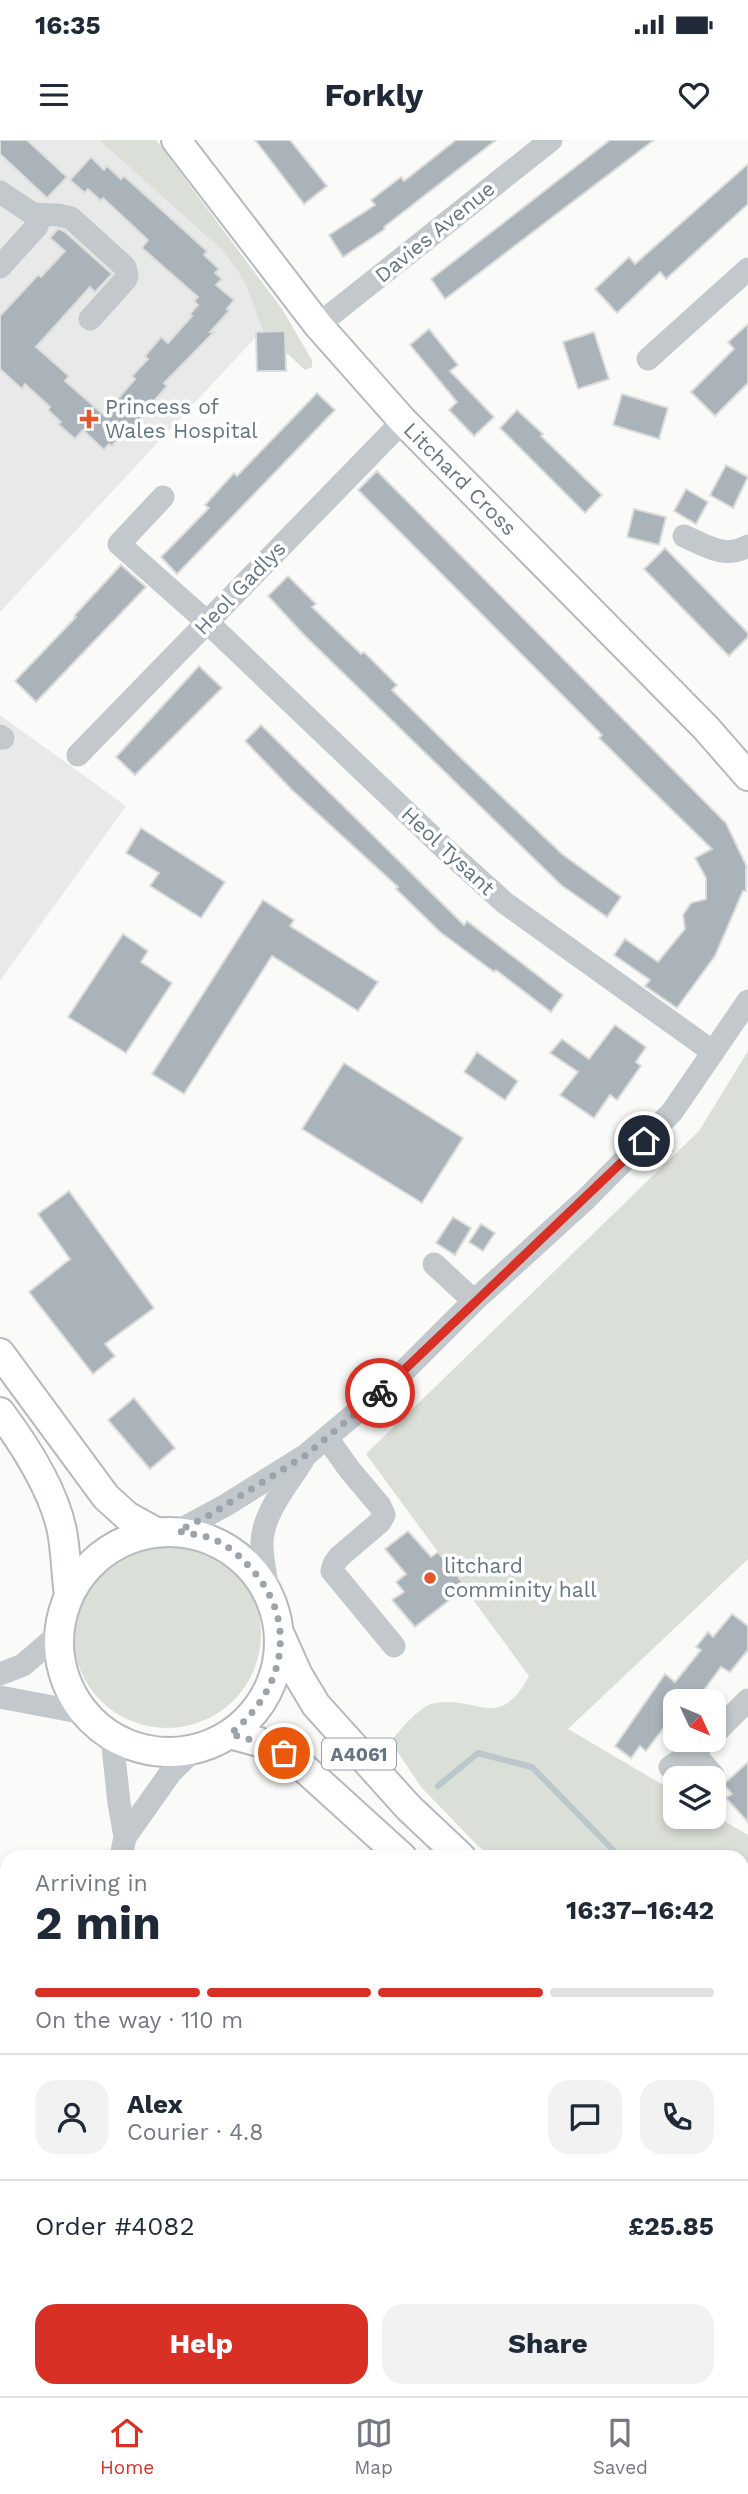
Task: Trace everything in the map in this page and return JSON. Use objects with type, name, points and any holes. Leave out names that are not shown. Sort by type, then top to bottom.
[{"type":"main road","name":"Litchard Cross","points":[[176,140],[318,325],[402,421],[706,728],[748,776]]},
{"type":"main road","points":[[0,1353],[106,1497],[127,1516],[166,1531],[215,1540],[246,1560],[268,1590],[280,1634],[279,1658],[263,1701],[248,1719],[230,1734],[195,1749],[174,1752],[132,1746],[112,1737],[84,1713],[69,1689],[60,1662],[59,1634],[62,1614],[83,1571],[103,1552],[127,1539],[166,1531]]},
{"type":"main road","points":[[0,1412],[47,1490],[61,1529],[69,1595]]},
{"type":"main road","name":"A4061","points":[[280,1634],[298,1675],[316,1706],[409,1808],[454,1850]]},
{"type":"main road","name":"A4061","points":[[230,1734],[284,1753],[394,1850]]},
{"type":"street","name":"Davies Avenue","points":[[318,325],[551,140]]},
{"type":"street","points":[[0,192],[27,212],[65,216],[79,223],[127,270],[126,279],[90,319]]},
{"type":"street","points":[[0,267],[37,226],[41,215]]},
{"type":"street","points":[[648,359],[748,269]]},
{"type":"street","name":"Heol Gadlys","points":[[78,754],[402,421]]},
{"type":"street","name":"Heol Tysant","points":[[163,497],[119,544],[207,622],[505,903],[713,1052]]},
{"type":"street","points":[[684,536],[732,553],[748,545]]},
{"type":"street","points":[[166,1531],[217,1510],[306,1455],[394,1381],[474,1301],[586,1199],[672,1112],[748,1000]]},
{"type":"street","points":[[434,1264],[474,1301]]},
{"type":"street","points":[[327,1438],[384,1514],[380,1522],[339,1557],[332,1571],[394,1646]]},
{"type":"street","points":[[268,1590],[261,1543],[264,1529],[272,1510],[306,1455]]},
{"type":"street","points":[[0,1674],[23,1665],[59,1634]]},
{"type":"street","points":[[0,1698],[84,1713]]},
{"type":"street","points":[[726,1722],[748,1700]]},
{"type":"street","points":[[112,1737],[123,1847]]},
{"type":"street","points":[[123,1847],[171,1772],[195,1749]]},
{"type":"street","points":[[671,1766],[690,1752]]},
{"type":"shaded area","name":"Princess of Wales Hospital","points":[[0,140],[99,140],[222,250],[282,309],[0,612]]},
{"type":"shaded area","points":[[99,140],[156,140],[282,309],[312,360],[312,367],[305,370],[263,331],[248,289],[222,250]]},
{"type":"shaded area","points":[[0,715],[126,806],[0,981]]},
{"type":"shaded area","points":[[748,1051],[748,1559],[568,1729],[663,1785],[663,1829],[726,1829],[726,1822],[748,1835],[748,1850],[483,1850],[421,1787],[391,1742],[405,1725],[423,1708],[435,1703],[498,1707],[508,1703],[518,1693],[529,1676],[366,1454],[699,1131]]},
{"type":"shaded area","points":[[167,1540],[185,1541],[203,1547],[234,1567],[254,1598],[260,1616],[260,1652],[254,1670],[234,1701],[203,1721],[185,1727],[167,1728],[149,1727],[131,1721],[100,1701],[80,1670],[74,1652],[73,1634],[74,1616],[80,1598],[100,1567],[131,1547],[149,1541]]},
{"type":"building","points":[[0,140],[27,140],[67,177],[47,198],[0,154]]},
{"type":"building","points":[[255,140],[290,140],[327,186],[304,204]]},
{"type":"building","points":[[456,140],[496,140],[384,227],[385,229],[343,257],[329,235],[375,205],[371,200],[401,177],[404,181]]},
{"type":"building","points":[[610,140],[654,140],[445,299],[431,279]]},
{"type":"building","points":[[91,157],[104,170],[107,166],[121,179],[124,176],[207,251],[204,255],[219,269],[215,273],[222,279],[216,285],[234,300],[227,309],[229,311],[210,332],[214,332],[164,383],[167,386],[154,401],[156,403],[128,433],[126,431],[112,446],[109,444],[104,450],[83,430],[75,439],[58,424],[61,422],[48,410],[50,407],[25,384],[22,389],[0,369],[0,316],[38,275],[41,277],[65,251],[50,238],[58,229],[64,231],[112,274],[95,292],[90,287],[36,347],[69,376],[65,381],[104,415],[135,379],[132,376],[148,359],[145,356],[161,337],[168,343],[192,316],[190,314],[198,305],[194,301],[198,297],[142,248],[148,240],[103,198],[101,201],[88,189],[85,193],[70,180]]},
{"type":"building","points":[[748,164],[748,204],[666,279],[660,272],[617,313],[595,289],[629,257],[635,264]]},
{"type":"building","points":[[748,324],[748,383],[715,416],[691,392],[734,349],[728,342]]},
{"type":"building","points":[[429,329],[458,365],[450,371],[494,417],[474,436],[449,410],[457,402],[410,345]]},
{"type":"building","points":[[285,331],[286,371],[257,371],[256,332]]},
{"type":"building","points":[[594,332],[609,379],[578,389],[563,342]]},
{"type":"building","points":[[317,393],[335,410],[177,574],[161,557],[209,508],[205,505],[234,473],[237,476]]},
{"type":"building","points":[[622,394],[668,408],[659,439],[613,425]]},
{"type":"building","points":[[517,410],[602,495],[585,513],[500,428]]},
{"type":"building","points":[[726,465],[748,477],[733,508],[710,495]]},
{"type":"building","points":[[377,471],[726,823],[746,865],[746,891],[743,891],[715,956],[677,1008],[645,986],[650,980],[614,955],[625,939],[658,962],[685,929],[683,915],[691,903],[706,899],[706,878],[695,858],[712,849],[599,738],[602,735],[358,490]]},
{"type":"building","points":[[686,489],[708,502],[696,524],[674,511]]},
{"type":"building","points":[[634,509],[666,517],[659,545],[627,537]]},
{"type":"building","points":[[665,548],[748,633],[748,637],[729,656],[644,569]]},
{"type":"building","points":[[121,565],[146,587],[36,702],[15,681]]},
{"type":"building","points":[[288,576],[316,604],[312,607],[397,685],[392,690],[460,757],[562,854],[621,897],[607,917],[561,885],[304,635],[268,596]]},
{"type":"building","points":[[199,666],[222,688],[135,775],[116,757]]},
{"type":"building","points":[[261,725],[464,925],[467,921],[563,995],[551,1012],[440,932],[396,889],[398,887],[292,790],[245,741]]},
{"type":"building","points":[[141,828],[225,882],[201,918],[150,886],[159,873],[126,853]]},
{"type":"building","points":[[263,900],[294,920],[290,926],[378,982],[358,1011],[272,956],[184,1094],[152,1074]]},
{"type":"building","points":[[123,934],[148,951],[141,962],[172,983],[126,1053],[68,1017]]},
{"type":"building","points":[[615,1025],[646,1047],[636,1062],[641,1066],[617,1100],[610,1095],[594,1118],[560,1095],[578,1072],[550,1053],[562,1039],[589,1059]]},
{"type":"building","points":[[477,1052],[518,1081],[505,1100],[464,1072]]},
{"type":"building","points":[[344,1063],[463,1138],[422,1203],[302,1129]]},
{"type":"building","points":[[69,1191],[154,1308],[105,1344],[115,1356],[93,1374],[29,1292],[70,1259],[38,1214]]},
{"type":"building","points":[[453,1217],[471,1228],[455,1255],[436,1243]]},
{"type":"building","points":[[481,1224],[495,1233],[483,1251],[469,1242]]},
{"type":"building","points":[[134,1398],[175,1448],[150,1469],[108,1420]]},
{"type":"building","name":"litchard comminity hall","points":[[408,1531],[431,1557],[438,1552],[466,1587],[415,1627],[392,1600],[404,1592],[396,1582],[406,1574],[385,1549]]},
{"type":"building","points":[[732,1614],[748,1626],[748,1650],[730,1672],[721,1667],[705,1689],[663,1689],[663,1729],[646,1751],[640,1746],[631,1758],[615,1746],[665,1674],[675,1682],[701,1650],[696,1647],[708,1632],[713,1637]]},
{"type":"building","points":[[748,1762],[748,1822],[726,1798],[732,1794],[726,1782]]},
{"type":"waterway","points":[[438,1786],[478,1753],[532,1767],[613,1850]]},
{"type":"way so far","points":[[284,1753],[230,1734],[248,1719],[263,1701],[279,1658],[280,1634],[268,1590],[246,1560],[215,1540],[178,1531],[208,1516],[306,1455],[380,1393]]},
{"type":"place","name":"Princess of Wales Hospital","points":[[89,419]]},
{"type":"place","name":"litchard comminity hall","points":[[430,1578]]},
{"type":"route","points":[[380,1393],[644,1141]]}]
